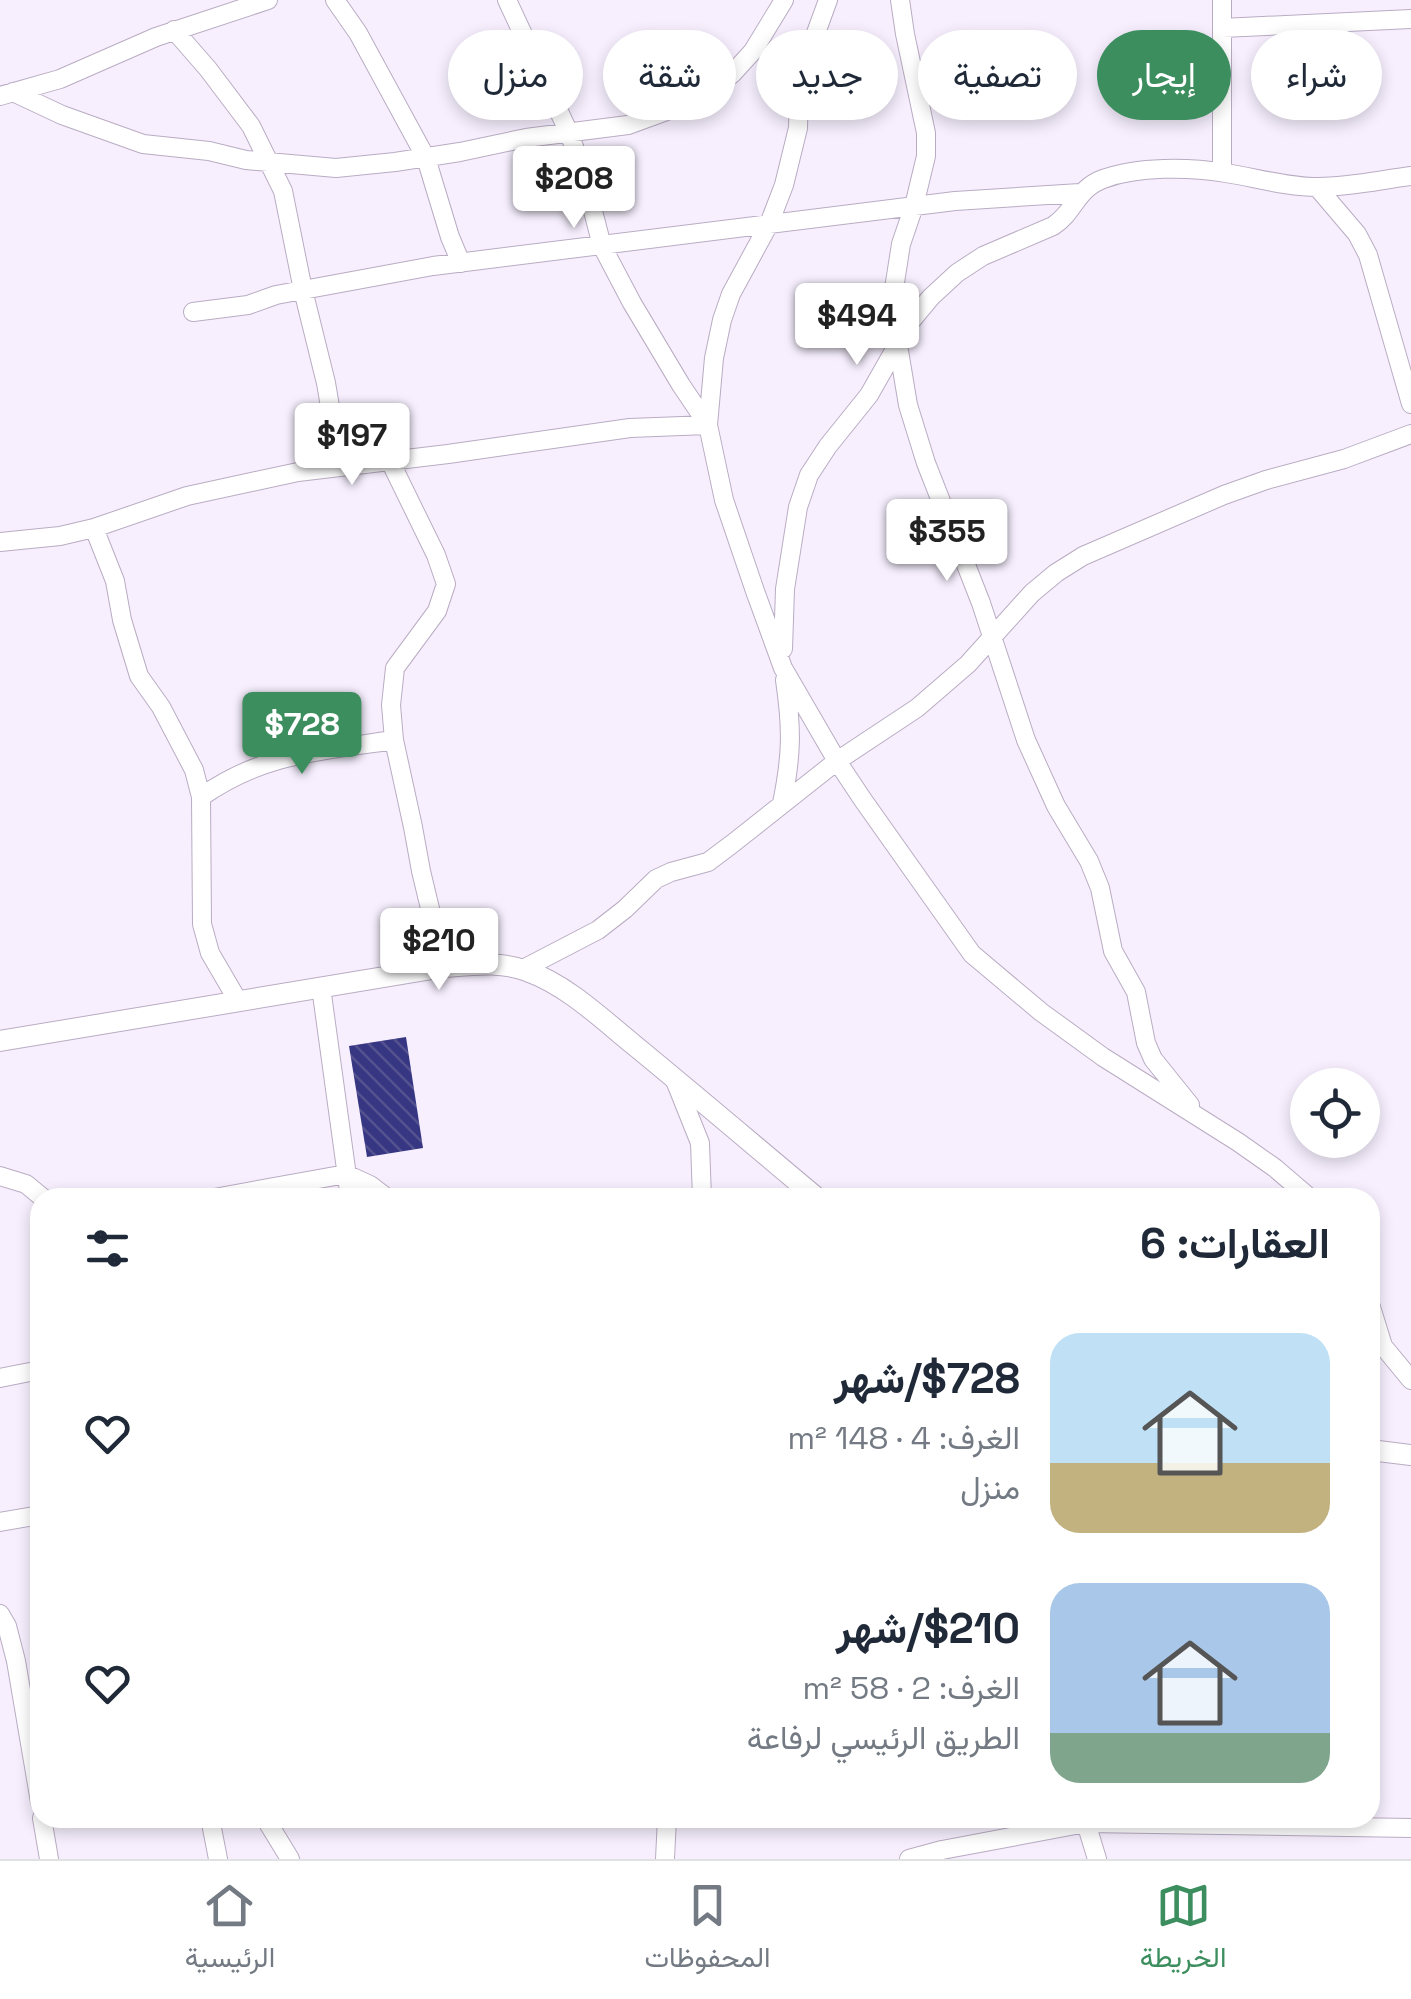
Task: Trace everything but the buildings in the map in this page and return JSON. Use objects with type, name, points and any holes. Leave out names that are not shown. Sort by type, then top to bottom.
[{"type":"street","points":[[7,94],[60,79],[174,30],[268,0]]},
{"type":"street","points":[[335,0],[358,33],[426,158],[461,263]]},
{"type":"street","points":[[507,0],[569,133],[602,246],[681,386],[708,425]]},
{"type":"street","points":[[7,94],[142,144],[210,151],[246,160],[336,168],[426,158],[526,138],[628,124],[690,102],[733,73],[753,50],[784,0]]},
{"type":"street","points":[[828,0],[805,63],[798,128],[784,185],[722,320],[708,425],[724,500],[784,668],[837,761],[972,954],[1103,1057],[1275,1168],[1298,1188]]},
{"type":"street","points":[[900,0],[926,133],[926,156],[900,244],[894,296],[908,405],[926,463],[993,636],[1026,740],[1100,888],[1113,951],[1136,992],[1146,1043],[1153,1059],[1200,1118]]},
{"type":"street","points":[[1222,0],[1222,172]]},
{"type":"street","points":[[1222,28],[1411,19]]},
{"type":"street","points":[[174,30],[251,126],[284,190],[340,466]]},
{"type":"street","points":[[782,803],[790,765],[791,721],[784,668],[785,589],[798,506],[808,475],[869,395],[911,320],[956,273],[983,256],[1063,220],[1080,193],[1103,179],[1145,170],[1222,172],[1318,187],[1362,185],[1411,176]]},
{"type":"street","points":[[1318,187],[1357,234],[1368,255],[1411,404]]},
{"type":"street","points":[[193,312],[248,305],[276,295],[433,266],[955,200],[1080,193]]},
{"type":"street","points":[[0,542],[60,536],[187,496],[298,472],[630,428],[708,425]]},
{"type":"street","points":[[522,969],[598,930],[656,879],[708,862],[837,761],[917,708],[968,664],[1032,593],[1083,556],[1224,495],[1411,434]]},
{"type":"street","points":[[390,460],[446,584],[437,610],[394,668],[392,705],[394,740],[444,967]]},
{"type":"street","points":[[94,528],[114,581],[139,676],[194,770],[201,797],[202,924],[210,953],[238,1001]]},
{"type":"street","points":[[201,797],[241,772],[273,761],[394,740]]},
{"type":"street","points":[[0,1042],[444,967],[501,965],[544,977],[566,992],[805,1188]]},
{"type":"street","points":[[321,987],[348,1188]]},
{"type":"street","points":[[674,1078],[700,1144],[702,1188]]},
{"type":"street","points":[[269,1188],[346,1174],[374,1188]]},
{"type":"street","points":[[0,1176],[31,1188]]},
{"type":"street","points":[[1380,1336],[1383,1346],[1411,1380]]},
{"type":"street","points":[[0,1378],[30,1372]]},
{"type":"street","points":[[1380,1451],[1411,1455]]},
{"type":"street","points":[[0,1522],[30,1517]]},
{"type":"street","points":[[0,1614],[16,1661],[30,1742]]},
{"type":"street","points":[[44,1828],[49,1859]]},
{"type":"street","points":[[212,1828],[218,1859]]},
{"type":"street","points":[[270,1828],[290,1859]]},
{"type":"street","points":[[665,1859],[667,1828]]},
{"type":"street","points":[[909,1859],[1064,1828]]},
{"type":"street","points":[[1088,1828],[1097,1859]]},
{"type":"street","points":[[1380,1828],[1411,1828]]}]
